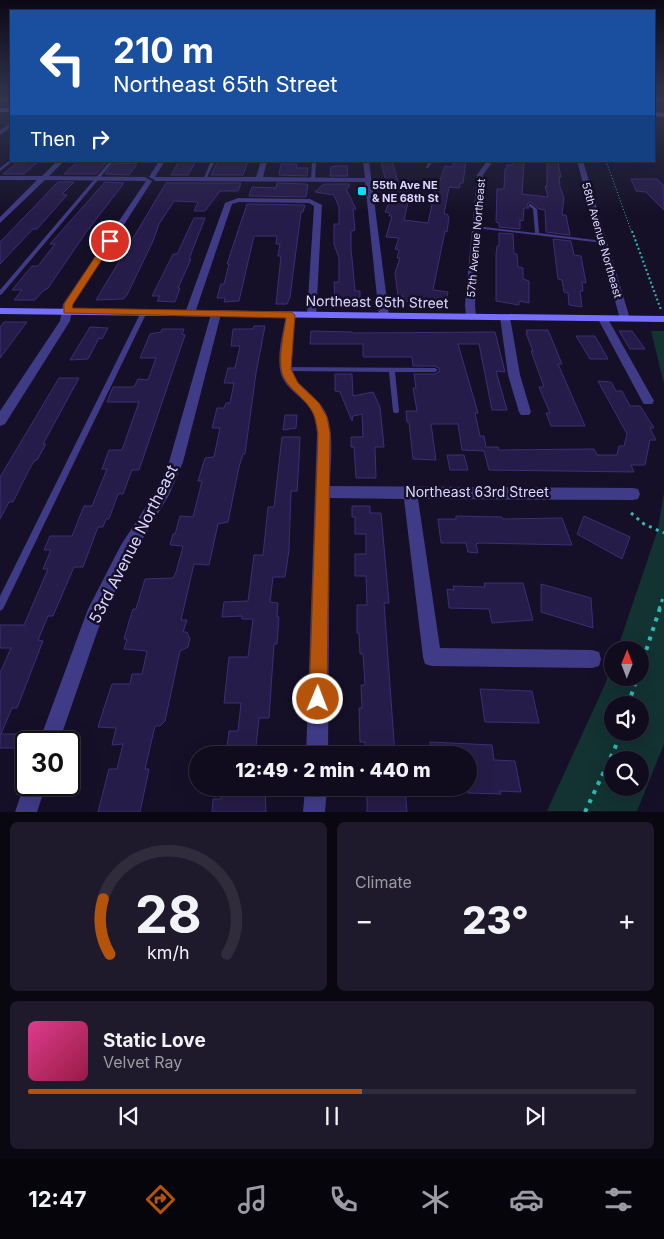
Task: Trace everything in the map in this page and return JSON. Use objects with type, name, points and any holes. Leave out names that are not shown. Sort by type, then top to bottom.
[{"type":"main road","name":"Northeast 65th Street","points":[[0,311],[603,319],[663,316]]},
{"type":"street","points":[[0,221],[61,162]]},
{"type":"street","points":[[0,421],[65,321],[68,304],[161,162]]},
{"type":"street","points":[[259,180],[264,162]]},
{"type":"street","points":[[366,162],[384,316]]},
{"type":"street","name":"57th Avenue Northeast","points":[[471,317],[475,227],[480,175],[489,162]]},
{"type":"street","name":"58th Avenue Northeast","points":[[580,162],[625,319]]},
{"type":"street","points":[[0,178],[368,180]]},
{"type":"street","points":[[190,313],[230,202],[238,200],[317,203],[312,315]]},
{"type":"street","name":"53rd Avenue Northeast","points":[[54,731],[94,615],[127,550],[164,491],[176,462],[216,314]]},
{"type":"street","points":[[291,315],[286,369],[294,385],[307,396],[321,417],[324,433],[317,746]]},
{"type":"street","points":[[505,317],[514,375],[525,412]]},
{"type":"street","points":[[603,319],[648,401]]},
{"type":"street","name":"Northeast 63rd Street","points":[[322,492],[633,494]]},
{"type":"street","points":[[410,492],[432,657],[592,659]]},
{"type":"street","points":[[26,812],[31,796]]},
{"type":"street","points":[[314,812],[315,796]]},
{"type":"lane","points":[[0,170],[10,162]]},
{"type":"lane","points":[[0,294],[111,162]]},
{"type":"lane","points":[[204,179],[212,162]]},
{"type":"lane","points":[[313,180],[314,162]]},
{"type":"lane","points":[[427,168],[430,162]]},
{"type":"lane","points":[[530,205],[535,209],[537,235]]},
{"type":"lane","points":[[475,227],[603,242]]},
{"type":"lane","points":[[0,606],[144,312]]},
{"type":"lane","points":[[286,369],[435,370]]},
{"type":"lane","points":[[392,370],[396,411]]},
{"type":"path","points":[[606,162],[663,316]]},
{"type":"path","points":[[631,513],[644,524],[664,532]]},
{"type":"path","points":[[649,641],[664,595]]},
{"type":"path","points":[[586,812],[617,741]]},
{"type":"green space","points":[[651,331],[664,331],[664,384]]},
{"type":"green space","points":[[664,493],[664,744],[649,781],[649,751],[604,751],[604,796],[643,796],[637,811],[547,811],[604,686],[649,686],[649,641],[620,641],[658,529]]},
{"type":"building","points":[[18,162],[38,162],[24,174],[3,174]]},
{"type":"building","points":[[77,162],[106,163],[96,174],[64,174]]},
{"type":"building","points":[[195,162],[188,175],[171,175],[178,163]]},
{"type":"building","points":[[218,162],[248,162],[243,175],[211,175]]},
{"type":"building","points":[[381,162],[392,162],[399,185],[410,186],[404,201],[408,202],[404,220],[428,223],[436,186],[438,186],[445,166],[453,167],[454,162],[466,162],[463,183],[460,183],[459,188],[449,187],[444,214],[447,214],[449,217],[447,232],[445,231],[433,290],[448,292],[446,305],[404,301],[403,296],[398,296],[395,273],[400,258],[397,258],[399,250],[395,249],[399,238],[386,237],[392,216],[389,216],[390,213],[385,212],[392,195],[389,195],[390,191],[388,191]]},
{"type":"building","points":[[513,162],[524,162],[522,194],[548,197],[545,186],[547,186],[547,162],[558,162],[561,177],[559,177],[560,187],[564,198],[562,215],[566,215],[570,235],[546,232],[545,210],[539,209],[531,202],[527,204],[529,208],[524,208],[523,221],[520,220],[520,229],[499,227],[499,223],[496,222],[497,189],[504,189],[505,169],[507,169],[507,165],[513,165]]},
{"type":"building","points":[[114,163],[137,164],[129,175],[105,174]]},
{"type":"building","points":[[281,164],[297,164],[296,168],[308,168],[307,176],[279,175]]},
{"type":"building","points":[[347,166],[348,176],[330,176],[331,167]]},
{"type":"building","points":[[631,179],[657,179],[664,186],[664,210],[646,192],[636,191]]},
{"type":"building","points":[[58,182],[74,182],[62,194],[67,195],[37,229],[33,229],[0,264],[0,242]]},
{"type":"building","points":[[105,182],[124,183],[87,231],[48,288],[35,300],[14,300],[22,290],[12,290],[32,266],[38,266],[55,244],[50,244]]},
{"type":"building","points":[[166,183],[241,183],[238,191],[220,191],[205,211],[194,211],[198,202],[174,201],[159,224],[153,241],[127,295],[123,299],[96,300]]},
{"type":"building","points":[[277,183],[306,184],[308,185],[306,197],[249,196],[252,187],[276,188]]},
{"type":"building","points":[[324,184],[349,184],[349,187],[346,189],[356,209],[353,209],[355,230],[351,233],[351,248],[355,291],[360,291],[360,302],[335,302],[334,282],[339,282],[339,258],[334,244],[334,224],[339,224],[339,207],[334,195],[315,192]]},
{"type":"building","points":[[247,204],[305,205],[303,212],[301,212],[290,297],[287,304],[276,304],[281,256],[278,256],[280,244],[276,244],[277,236],[254,236],[239,301],[224,302],[225,298],[217,298],[221,284],[224,284],[229,264],[227,264]]},
{"type":"building","points":[[194,218],[205,218],[189,259],[191,259],[178,288],[180,288],[175,302],[157,301],[160,296],[152,296],[173,254],[177,254]]},
{"type":"building","points":[[499,233],[513,234],[514,254],[517,254],[518,267],[523,268],[523,279],[529,281],[529,303],[519,301],[519,305],[496,301],[496,255],[497,246],[499,246]]},
{"type":"building","points":[[553,239],[571,241],[574,255],[581,256],[586,283],[582,282],[583,291],[580,291],[582,307],[569,305],[568,293],[564,292],[562,280],[558,279]]},
{"type":"building","points":[[4,322],[27,322],[0,358],[0,327]]},
{"type":"building","points":[[254,326],[265,326],[256,373],[245,454],[243,454],[239,467],[228,522],[218,524],[209,565],[194,564],[181,620],[187,620],[183,632],[187,632],[190,639],[188,647],[180,651],[165,721],[160,726],[155,726],[145,769],[149,769],[140,812],[98,812],[109,769],[117,769],[123,744],[112,745],[116,728],[98,727],[112,684],[130,684],[132,674],[142,674],[147,651],[124,649],[127,639],[124,639],[133,609],[136,609],[145,579],[173,578],[176,572],[183,546],[170,545],[173,534],[175,534],[180,516],[193,517],[202,481],[198,481],[205,458],[214,457],[220,428],[212,428],[217,408],[224,408],[226,403],[230,403],[234,383],[224,383],[228,368],[235,368],[240,346],[231,346],[233,329],[253,329]]},
{"type":"building","points":[[90,327],[108,328],[102,339],[99,338],[88,359],[70,360]]},
{"type":"building","points":[[162,329],[184,329],[182,334],[185,335],[139,470],[132,470],[123,494],[118,494],[109,519],[106,519],[103,527],[98,527],[83,567],[74,567],[53,616],[48,616],[38,640],[43,641],[17,708],[12,708],[1,734],[15,734],[15,748],[0,748],[0,673],[11,648],[0,648],[0,625],[24,625],[48,569],[43,569],[51,550],[44,550],[50,536],[72,536],[84,506],[92,506],[107,469],[102,469],[109,450],[122,450],[139,402],[107,402],[113,387],[134,387],[138,379],[148,380],[156,358],[140,358],[150,334],[161,332]]},
{"type":"building","points":[[526,330],[548,330],[562,364],[558,364],[585,426],[551,426],[546,413],[550,413],[539,387],[544,387],[531,351],[533,351]]},
{"type":"building","points":[[311,331],[353,333],[495,332],[505,372],[496,371],[507,410],[492,410],[479,344],[458,344],[478,413],[475,413],[480,436],[484,436],[486,447],[498,447],[499,450],[594,449],[597,455],[617,455],[619,446],[624,446],[627,434],[598,381],[611,382],[616,391],[622,391],[630,406],[640,406],[654,428],[650,428],[656,440],[650,440],[645,465],[631,465],[634,472],[489,470],[484,451],[462,450],[458,424],[431,424],[436,460],[413,459],[406,411],[417,411],[413,388],[416,388],[414,374],[435,374],[440,371],[439,368],[435,366],[413,366],[412,357],[363,357],[363,344],[310,344]]},
{"type":"building","points":[[619,331],[632,331],[645,349],[630,349]]},
{"type":"building","points":[[576,336],[595,336],[608,359],[590,359]]},
{"type":"building","points":[[335,374],[352,374],[353,396],[373,392],[380,407],[384,447],[375,447],[376,478],[356,478],[354,447],[351,447],[351,437],[363,437],[362,414],[353,416],[352,421],[340,392],[335,391]]},
{"type":"building","points":[[59,378],[79,378],[43,444],[46,444],[30,468],[13,502],[9,502],[0,519],[0,477]]},
{"type":"building","points":[[285,415],[297,415],[296,428],[283,430]]},
{"type":"building","points":[[282,437],[300,437],[297,491],[291,491],[289,550],[285,577],[273,577],[270,602],[278,603],[277,617],[279,617],[277,644],[274,644],[269,718],[259,718],[256,746],[227,746],[229,731],[238,731],[241,703],[224,703],[229,657],[248,657],[253,619],[242,619],[242,616],[222,617],[224,602],[248,601],[254,555],[263,555],[268,507],[274,507]]},
{"type":"building","points":[[447,455],[464,455],[468,470],[450,470]]},
{"type":"building","points":[[352,506],[370,506],[370,513],[381,513],[389,603],[384,603],[394,746],[365,746],[365,742],[360,742],[359,708],[362,708],[361,685],[365,685],[363,654],[360,654],[359,633],[357,633],[357,605],[367,605],[366,576],[355,576],[355,554],[366,554],[366,534],[355,534],[355,517],[352,517]]},
{"type":"building","points":[[456,516],[502,517],[503,519],[562,518],[572,545],[479,543],[476,544],[478,553],[468,552],[466,543],[441,543],[438,519],[456,519]]},
{"type":"building","points":[[584,516],[630,537],[622,559],[577,534]]},
{"type":"building","points":[[484,583],[523,583],[533,620],[492,623],[489,609],[449,608],[447,589],[454,590],[453,586],[485,587]]},
{"type":"building","points":[[541,584],[591,598],[593,628],[541,612]]},
{"type":"building","points":[[480,689],[532,691],[539,723],[485,722]]},
{"type":"building","points":[[430,742],[492,745],[494,760],[515,761],[521,792],[500,791],[501,794],[477,793],[477,746],[430,746]]},
{"type":"building","points":[[221,796],[265,796],[266,812],[212,812],[213,799],[221,799]]},
{"type":"building","points":[[367,796],[406,796],[407,812],[367,812]]},
{"type":"place","name":"55th Ave NE & NE 68th St","points":[[362,191]]},
{"type":"route","points":[[110,241],[68,304],[67,311],[291,315],[286,369],[294,385],[315,406],[321,417],[324,433],[318,699]]}]
